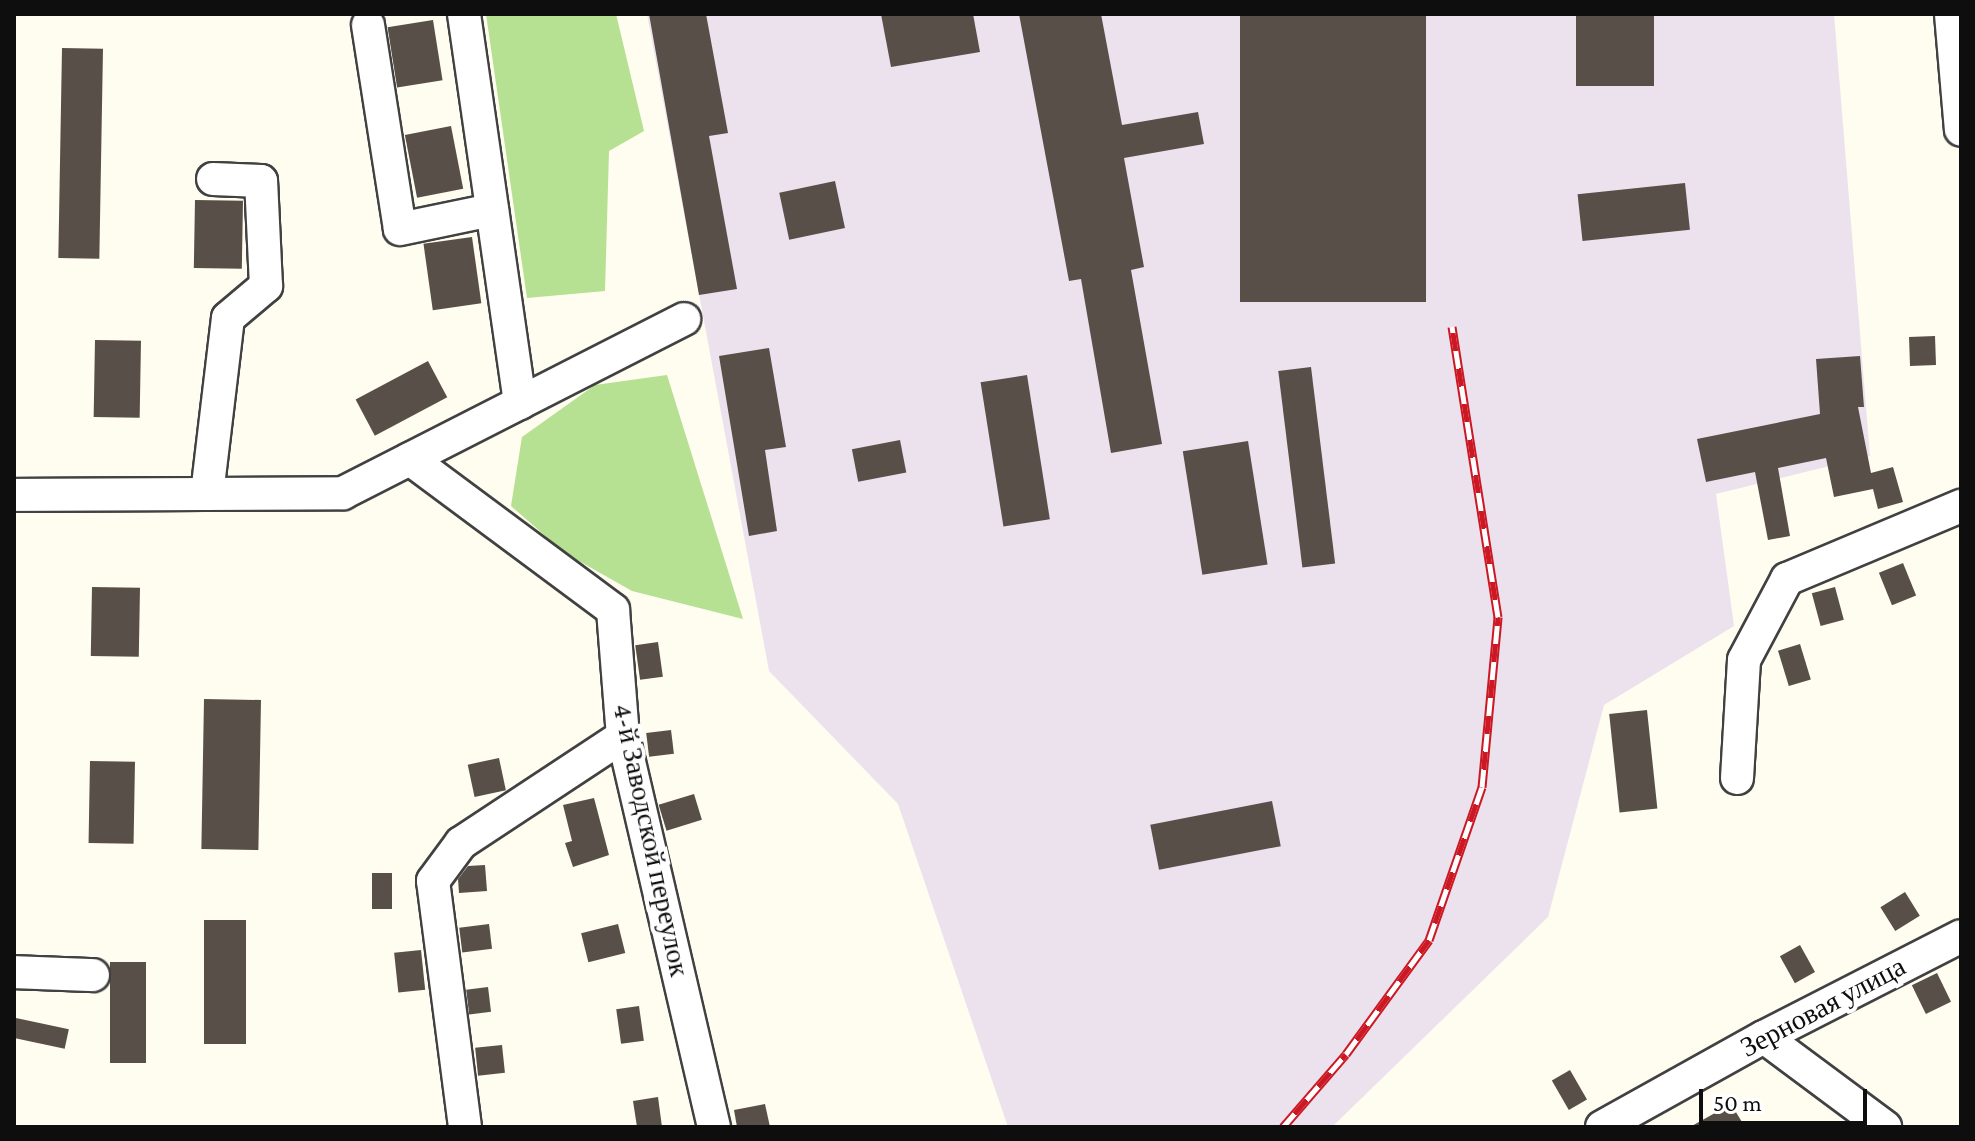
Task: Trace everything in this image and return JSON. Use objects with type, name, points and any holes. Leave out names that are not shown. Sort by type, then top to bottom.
[{"type":"street","points":[[464,14],[520,403]]},
{"type":"street","points":[[1951,14],[1961,130]]},
{"type":"street","points":[[368,25],[400,229],[492,210]]},
{"type":"street","points":[[207,494],[228,318],[266,286],[261,181],[213,179]]},
{"type":"street","points":[[14,495],[343,493],[684,319]]},
{"type":"street","name":"4-й Заводской переулок","points":[[410,459],[613,610],[623,736],[714,1127]]},
{"type":"street","points":[[1737,778],[1744,660],[1787,579],[1961,506]]},
{"type":"street","points":[[465,1127],[433,881],[461,843],[623,736]]},
{"type":"street","name":"Зерновая улица","points":[[1602,1127],[1764,1037],[1961,936]]},
{"type":"street","points":[[14,972],[93,975]]},
{"type":"street","points":[[1764,1037],[1885,1127]]},
{"type":"shaded area","points":[[647,14],[1834,14],[1870,456],[1716,494],[1734,626],[1604,705],[1548,917],[1332,1127],[1008,1127],[898,804],[769,671]]},
{"type":"green space","points":[[486,14],[616,14],[644,131],[609,151],[605,291],[527,298]]},
{"type":"green space","points":[[667,375],[743,619],[632,591],[565,553],[511,506],[522,437],[595,385]]},
{"type":"building","points":[[649,14],[706,14],[728,133],[709,136],[737,289],[699,295]]},
{"type":"building","points":[[881,14],[973,14],[980,52],[891,67]]},
{"type":"building","points":[[1019,14],[1101,14],[1122,125],[1198,112],[1204,144],[1124,158],[1144,267],[1131,270],[1162,444],[1111,453],[1081,279],[1069,281]]},
{"type":"building","points":[[1240,14],[1426,14],[1426,302],[1240,302]]},
{"type":"building","points":[[1576,14],[1654,14],[1654,86],[1576,86]]},
{"type":"building","points":[[433,20],[443,80],[397,87],[388,27]]},
{"type":"building","points":[[62,48],[103,49],[99,259],[58,258]]},
{"type":"building","points":[[451,126],[463,189],[417,198],[405,135]]},
{"type":"building","points":[[835,181],[845,228],[789,240],[779,193]]},
{"type":"building","points":[[1685,183],[1690,230],[1583,241],[1578,194]]},
{"type":"building","points":[[195,200],[243,201],[242,269],[194,268]]},
{"type":"building","points":[[472,237],[481,303],[433,310],[423,244]]},
{"type":"building","points":[[1935,336],[1936,365],[1910,366],[1909,337]]},
{"type":"building","points":[[95,340],[141,341],[140,418],[94,417]]},
{"type":"building","points":[[769,348],[786,447],[765,450],[777,531],[749,536],[719,356]]},
{"type":"building","points":[[1860,356],[1864,407],[1858,407],[1871,473],[1893,467],[1903,502],[1878,509],[1873,489],[1834,497],[1826,458],[1778,468],[1790,536],[1768,540],[1755,472],[1706,482],[1697,439],[1820,414],[1816,359]]},
{"type":"building","points":[[428,361],[447,397],[375,436],[356,399]]},
{"type":"building","points":[[1311,367],[1335,564],[1302,568],[1278,371]]},
{"type":"building","points":[[1027,375],[1050,519],[1003,527],[981,382]]},
{"type":"building","points":[[900,440],[906,472],[858,482],[852,449]]},
{"type":"building","points":[[1248,441],[1268,564],[1202,575],[1183,451]]},
{"type":"building","points":[[1903,563],[1916,595],[1892,605],[1879,573]]},
{"type":"building","points":[[92,587],[140,588],[139,657],[91,656]]},
{"type":"building","points":[[1835,587],[1844,620],[1821,626],[1812,593]]},
{"type":"building","points":[[658,642],[663,677],[640,680],[635,645]]},
{"type":"building","points":[[1800,644],[1811,679],[1789,686],[1778,651]]},
{"type":"building","points":[[204,699],[261,700],[258,850],[201,849]]},
{"type":"building","points":[[1647,710],[1657,808],[1620,812],[1609,714]]},
{"type":"building","points":[[671,730],[674,754],[649,757],[646,733]]},
{"type":"building","points":[[499,758],[506,790],[475,797],[468,765]]},
{"type":"building","points":[[90,761],[135,762],[134,844],[89,843]]},
{"type":"building","points":[[694,794],[702,820],[667,831],[659,805]]},
{"type":"building","points":[[594,798],[609,855],[573,867],[565,843],[572,841],[563,805]]},
{"type":"building","points":[[1272,801],[1281,846],[1159,870],[1150,825]]},
{"type":"building","points":[[485,865],[487,891],[459,893],[458,879],[468,866]]},
{"type":"building","points":[[372,873],[392,873],[392,909],[372,909]]},
{"type":"building","points":[[1905,892],[1920,916],[1895,931],[1880,907]]},
{"type":"building","points":[[204,920],[246,920],[246,1044],[204,1044]]},
{"type":"building","points":[[489,924],[492,949],[462,952],[459,928]]},
{"type":"building","points":[[618,924],[625,953],[588,962],[581,933]]},
{"type":"building","points":[[1800,945],[1815,972],[1795,983],[1780,956]]},
{"type":"building","points":[[421,950],[425,990],[398,993],[394,953]]},
{"type":"building","points":[[110,962],[146,962],[146,1063],[110,1063]]},
{"type":"building","points":[[1937,973],[1951,1002],[1926,1014],[1912,985]]},
{"type":"building","points":[[488,987],[491,1012],[469,1014],[466,990]]},
{"type":"building","points":[[639,1006],[644,1041],[621,1044],[616,1009]]},
{"type":"building","points":[[16,1018],[69,1029],[65,1049],[14,1038]]},
{"type":"building","points":[[502,1045],[505,1073],[478,1076],[475,1048]]},
{"type":"building","points":[[1570,1070],[1587,1099],[1569,1110],[1552,1080]]},
{"type":"building","points":[[658,1097],[662,1127],[637,1127],[633,1101]]},
{"type":"building","points":[[765,1104],[770,1127],[737,1127],[734,1110]]},
{"type":"building","points":[[1731,1104],[1745,1127],[1690,1127]]},
{"type":"railway","points":[[1283,1127],[1346,1054],[1429,940],[1482,787],[1498,617],[1452,327]]}]
